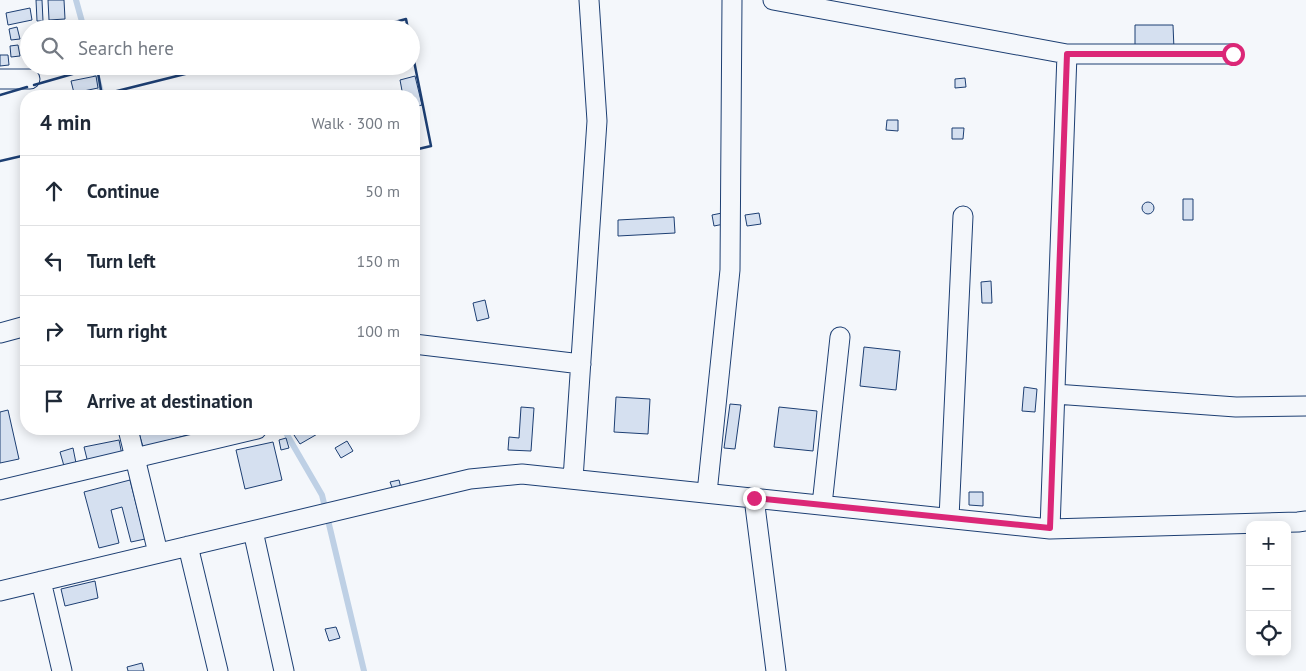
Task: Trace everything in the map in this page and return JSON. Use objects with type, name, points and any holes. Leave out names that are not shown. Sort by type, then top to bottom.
[{"type":"street","points":[[573,480],[597,122],[589,0]]},
{"type":"street","points":[[706,493],[730,270],[732,0]]},
{"type":"street","points":[[773,0],[1067,54],[1233,54]]},
{"type":"street","points":[[1050,528],[1067,54]]},
{"type":"street","points":[[0,79],[30,79]]},
{"type":"street","points":[[949,518],[963,216]]},
{"type":"street","points":[[0,332],[20,327]]},
{"type":"street","points":[[822,505],[840,337]]},
{"type":"street","points":[[420,345],[581,364]]},
{"type":"street","points":[[1055,394],[1236,407],[1306,406]]},
{"type":"street","points":[[129,435],[158,553]]},
{"type":"street","points":[[0,490],[232,435]]},
{"type":"street","points":[[0,591],[470,479],[522,474],[1050,528],[1306,521]]},
{"type":"street","points":[[754,498],[776,671]]},
{"type":"street","points":[[253,531],[284,671]]},
{"type":"street","points":[[188,546],[218,671]]},
{"type":"street","points":[[41,581],[62,671]]},
{"type":"building","points":[[36,0],[42,0],[43,20],[37,20]]},
{"type":"building","points":[[48,0],[64,0],[65,19],[49,20]]},
{"type":"building","points":[[30,8],[32,20],[20,20],[20,22],[8,25],[6,13]]},
{"type":"building","points":[[1135,25],[1173,25],[1174,49],[1135,50]]},
{"type":"building","points":[[17,27],[20,39],[11,40],[9,29]]},
{"type":"building","points":[[18,45],[20,56],[11,57],[10,46]]},
{"type":"building","points":[[0,55],[8,55],[9,65],[0,66]]},
{"type":"building","points":[[96,76],[98,88],[73,90],[71,81]]},
{"type":"building","points":[[415,76],[418,90],[402,90],[400,80]]},
{"type":"building","points":[[965,78],[966,87],[955,88],[955,79]]},
{"type":"building","points":[[887,120],[898,120],[898,131],[886,130]]},
{"type":"building","points":[[952,128],[964,128],[963,139],[952,139]]},
{"type":"building","points":[[1183,199],[1193,199],[1193,220],[1183,220]]},
{"type":"building","points":[[1146,202],[1150,202],[1154,208],[1150,214],[1146,214],[1142,210],[1142,206]]},
{"type":"building","points":[[722,213],[724,224],[714,226],[712,215]]},
{"type":"building","points":[[759,213],[761,224],[747,226],[745,215]]},
{"type":"building","points":[[674,217],[675,233],[618,236],[618,220]]},
{"type":"building","points":[[991,281],[992,303],[982,303],[981,282]]},
{"type":"building","points":[[485,300],[489,318],[477,321],[473,303]]},
{"type":"building","points":[[864,347],[900,351],[896,390],[860,386]]},
{"type":"building","points":[[1024,387],[1037,389],[1035,412],[1022,411]]},
{"type":"building","points":[[616,397],[650,399],[648,434],[614,432]]},
{"type":"building","points":[[730,404],[741,405],[735,449],[724,448]]},
{"type":"building","points":[[521,407],[534,408],[531,451],[508,450],[509,437],[519,438]]},
{"type":"building","points":[[779,407],[817,411],[813,451],[774,447]]},
{"type":"building","points":[[8,410],[19,459],[0,463],[0,412]]},
{"type":"building","points":[[140,435],[188,435],[143,447]]},
{"type":"building","points":[[294,435],[316,435],[300,444]]},
{"type":"building","points":[[286,438],[289,448],[281,450],[279,440]]},
{"type":"building","points":[[119,440],[122,455],[88,463],[84,447]]},
{"type":"building","points":[[347,441],[353,451],[341,458],[335,448]]},
{"type":"building","points":[[273,442],[282,480],[245,489],[236,450]]},
{"type":"building","points":[[73,448],[76,463],[64,466],[60,452]]},
{"type":"building","points":[[130,480],[145,539],[131,542],[122,507],[111,510],[119,543],[99,548],[84,492]]},
{"type":"building","points":[[399,480],[401,488],[393,490],[390,482]]},
{"type":"building","points":[[969,492],[983,492],[983,506],[969,505]]},
{"type":"building","points":[[95,581],[98,598],[65,606],[61,589]]},
{"type":"building","points":[[336,627],[340,638],[329,641],[325,629]]},
{"type":"building","points":[[142,663],[144,671],[128,671],[127,667]]},
{"type":"waterway","points":[[76,0],[82,20]]},
{"type":"waterway","points":[[96,75],[100,90]]},
{"type":"waterway","points":[[287,435],[322,495],[364,671]]},
{"type":"wall","points":[[402,20],[406,20]]},
{"type":"wall","points":[[34,85],[69,75]]},
{"type":"wall","points":[[98,75],[101,90]]},
{"type":"wall","points":[[121,90],[181,75]]},
{"type":"wall","points":[[417,75],[420,90]]},
{"type":"wall","points":[[0,95],[27,87]]},
{"type":"wall","points":[[420,91],[431,146],[420,149]]},
{"type":"wall","points":[[0,161],[20,156]]},
{"type":"route","points":[[754,498],[1050,528],[1067,54],[1233,54]]}]
